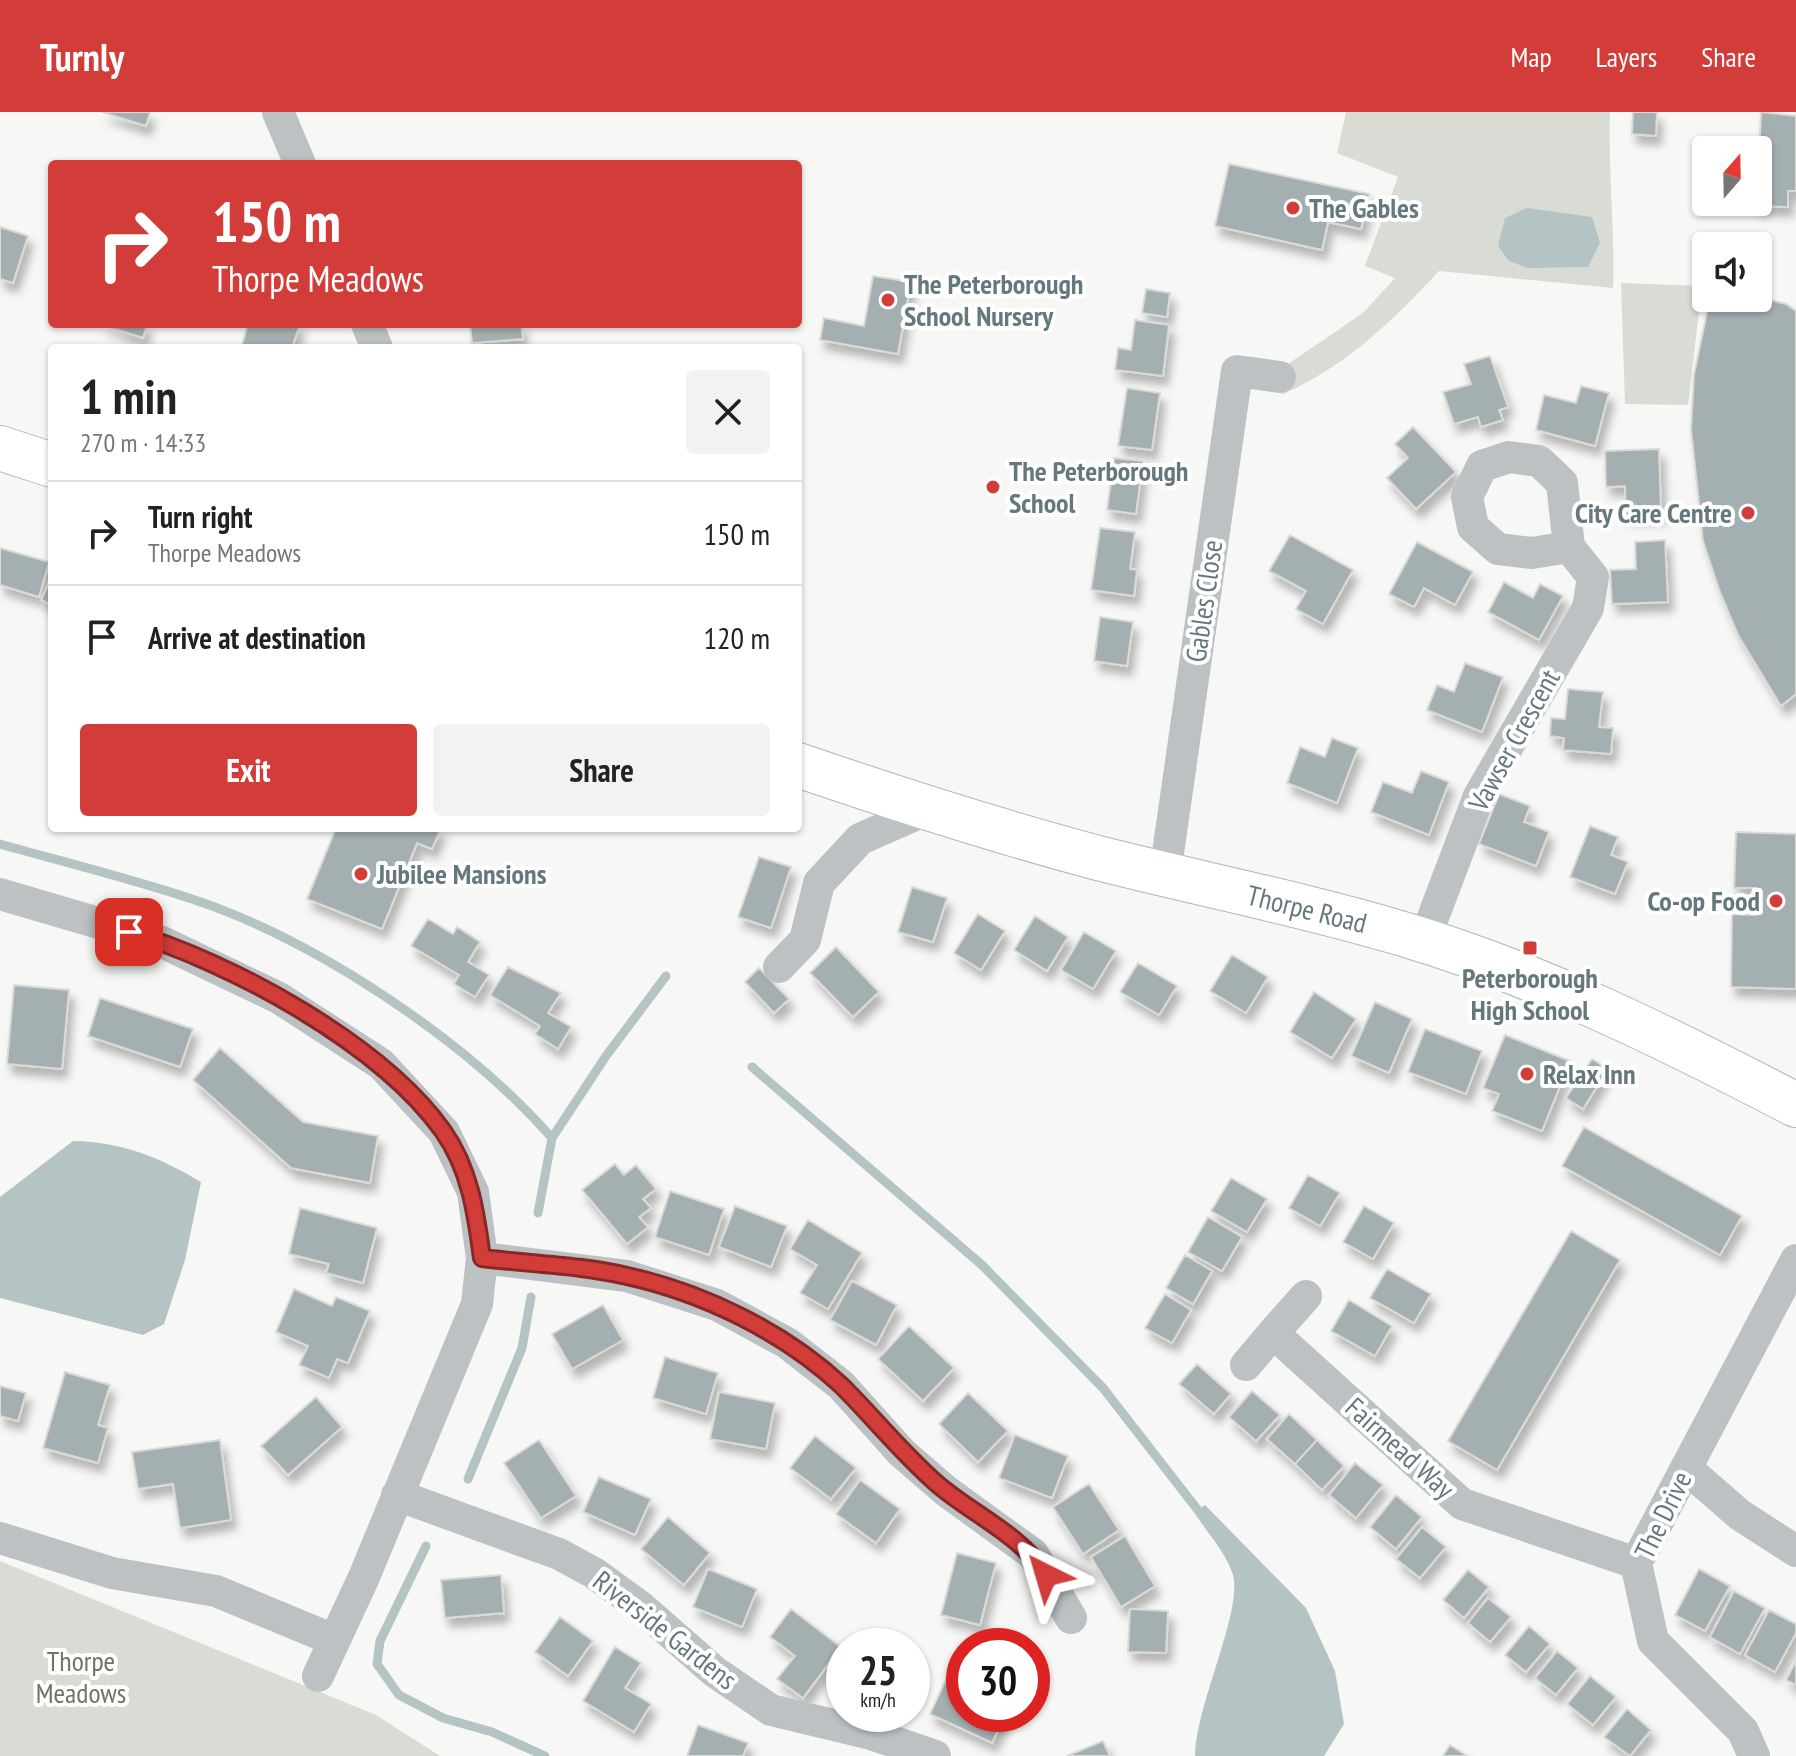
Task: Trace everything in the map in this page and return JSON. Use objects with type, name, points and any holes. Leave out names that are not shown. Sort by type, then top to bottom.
[{"type":"main road","points":[[0,448],[48,464]]},
{"type":"main road","name":"Thorpe Road","points":[[802,766],[928,809],[1424,941],[1519,974],[1631,1021],[1796,1105]]},
{"type":"street","points":[[278,112],[298,160]]},
{"type":"street","name":"Gables Close","points":[[1165,874],[1237,371],[1280,377]]},
{"type":"street","name":"Vawser Crescent","points":[[1424,941],[1479,796],[1588,608],[1593,577],[1569,547]]},
{"type":"street","points":[[779,967],[805,940],[819,883],[860,839],[928,809]]},
{"type":"street","points":[[0,894],[160,941],[279,998],[381,1064],[444,1132],[473,1192],[482,1258],[477,1304],[318,1676]]},
{"type":"street","points":[[482,1258],[627,1276],[717,1305],[787,1343],[841,1385],[902,1453],[946,1491],[1033,1554],[1071,1618]]},
{"type":"street","name":"The Drive","points":[[1754,1756],[1743,1731],[1653,1641],[1636,1563],[1796,1260]]},
{"type":"street","points":[[1246,1365],[1306,1296]]},
{"type":"street","name":"Fairmead Way","points":[[1273,1333],[1462,1504],[1636,1563]]},
{"type":"street","points":[[1686,1468],[1740,1515],[1796,1551]]},
{"type":"street","name":"Riverside Gardens","points":[[397,1495],[559,1554],[594,1573],[642,1608],[715,1672],[771,1710],[871,1734],[935,1756]]},
{"type":"street","points":[[0,1538],[112,1573],[216,1591],[334,1640]]},
{"type":"green space","points":[[1346,112],[1610,112],[1613,288],[1439,271],[1403,308],[1347,357],[1281,395],[1288,364],[1363,313],[1395,278],[1365,266],[1398,177],[1337,153]]},
{"type":"green space","points":[[1621,283],[1692,286],[1692,312],[1699,312],[1688,405],[1625,404]]},
{"type":"green space","name":"Thorpe Meadows","points":[[0,1561],[376,1715],[440,1756],[0,1756]]},
{"type":"shaded area","points":[[1527,208],[1592,217],[1600,243],[1588,267],[1528,268],[1509,261],[1498,246],[1505,218]]},
{"type":"shaded area","points":[[73,1141],[108,1144],[140,1152],[201,1182],[185,1260],[164,1324],[143,1335],[0,1298],[0,1197]]},
{"type":"shaded area","points":[[1205,1505],[1306,1608],[1335,1671],[1344,1724],[1324,1756],[1195,1756],[1202,1712],[1225,1635],[1234,1591],[1233,1575],[1226,1559],[1194,1512]]},
{"type":"building","points":[[102,112],[150,112],[146,126]]},
{"type":"building","points":[[1633,112],[1657,112],[1656,136],[1632,134]]},
{"type":"building","points":[[1761,112],[1796,116],[1796,191],[1788,191],[1788,207],[1772,206],[1772,136],[1760,136]]},
{"type":"building","name":"The Gables","points":[[1229,164],[1369,194],[1361,229],[1328,222],[1322,250],[1215,226]]},
{"type":"building","points":[[0,227],[28,236],[13,283],[0,279]]},
{"type":"building","name":"The Peterborough School Nursery","points":[[873,276],[911,282],[898,354],[820,340],[824,318],[864,326]]},
{"type":"building","points":[[1146,289],[1170,293],[1167,317],[1142,313]]},
{"type":"building","name":"City Care Centre","points":[[1772,300],[1786,304],[1796,311],[1796,694],[1781,706],[1738,635],[1703,541],[1691,429],[1694,375],[1707,312],[1772,312]]},
{"type":"building","points":[[1135,320],[1169,325],[1163,376],[1115,370],[1118,348],[1131,350]]},
{"type":"building","points":[[113,328],[146,328],[143,338]]},
{"type":"building","points":[[247,328],[299,328],[293,344],[242,344]]},
{"type":"building","points":[[470,328],[522,328],[523,339],[472,343]]},
{"type":"building","points":[[1490,356],[1508,407],[1499,410],[1503,420],[1481,427],[1478,417],[1454,424],[1443,392],[1471,384],[1464,364]]},
{"type":"building","points":[[1581,386],[1609,393],[1595,446],[1536,430],[1544,395],[1576,403]]},
{"type":"building","points":[[1127,388],[1160,393],[1152,450],[1118,446]]},
{"type":"building","points":[[1413,427],[1456,472],[1416,509],[1387,478],[1408,458],[1395,444]]},
{"type":"building","points":[[1659,449],[1661,514],[1626,515],[1625,486],[1606,487],[1605,451]]},
{"type":"building","points":[[1114,458],[1143,461],[1136,514],[1107,510]]},
{"type":"building","points":[[1100,528],[1135,532],[1130,569],[1137,570],[1134,596],[1091,590]]},
{"type":"building","points":[[1290,535],[1353,570],[1323,624],[1296,609],[1306,591],[1269,571]]},
{"type":"building","points":[[1665,540],[1668,602],[1612,604],[1610,570],[1636,569],[1635,542]]},
{"type":"building","points":[[1417,542],[1473,572],[1455,605],[1424,588],[1414,607],[1389,594]]},
{"type":"building","points":[[0,548],[48,562],[39,597],[0,585]]},
{"type":"building","points":[[1504,582],[1533,598],[1540,584],[1563,596],[1539,640],[1488,612]]},
{"type":"building","points":[[48,585],[48,603],[41,600]]},
{"type":"building","points":[[1100,617],[1133,622],[1127,666],[1094,661]]},
{"type":"building","points":[[1465,663],[1503,677],[1482,732],[1427,710],[1437,685],[1454,692]]},
{"type":"building","points":[[1568,689],[1603,692],[1599,727],[1613,728],[1611,754],[1563,750],[1564,738],[1550,736],[1551,718],[1565,719]]},
{"type":"building","points":[[1332,738],[1358,748],[1337,803],[1287,783],[1300,747],[1325,757]]},
{"type":"building","points":[[1421,771],[1449,782],[1429,835],[1371,812],[1383,782],[1412,793]]},
{"type":"building","points":[[1499,794],[1530,806],[1524,822],[1549,832],[1536,866],[1479,844]]},
{"type":"building","points":[[1590,826],[1618,837],[1611,855],[1628,862],[1615,894],[1570,877]]},
{"type":"building","name":"Jubilee Mansions","points":[[334,832],[439,832],[432,849],[417,843],[382,929],[307,899]]},
{"type":"building","name":"Co-op Food","points":[[1736,832],[1796,834],[1796,989],[1731,987],[1732,914],[1756,915],[1757,888],[1734,888]]},
{"type":"building","points":[[759,857],[791,867],[771,928],[738,917]]},
{"type":"building","points":[[912,887],[947,898],[933,942],[898,932]]},
{"type":"building","points":[[978,914],[1005,931],[981,970],[954,953]]},
{"type":"building","points":[[1035,916],[1068,937],[1047,971],[1014,950]]},
{"type":"building","points":[[428,919],[453,934],[457,927],[480,942],[468,962],[489,975],[475,997],[454,984],[459,975],[411,946]]},
{"type":"building","points":[[1084,932],[1116,951],[1093,989],[1061,970]]},
{"type":"building","points":[[836,947],[879,992],[853,1017],[810,973]]},
{"type":"building","points":[[1232,955],[1268,977],[1246,1013],[1210,991]]},
{"type":"building","points":[[1138,963],[1177,986],[1159,1015],[1120,992]]},
{"type":"building","points":[[508,967],[561,993],[548,1013],[571,1027],[558,1049],[535,1034],[540,1026],[490,995]]},
{"type":"building","points":[[759,968],[789,999],[774,1013],[745,982]]},
{"type":"building","points":[[14,985],[69,990],[62,1069],[7,1064]]},
{"type":"building","points":[[1314,992],[1356,1019],[1332,1058],[1290,1032]]},
{"type":"building","points":[[100,998],[193,1029],[180,1067],[88,1036]]},
{"type":"building","points":[[1375,1002],[1412,1019],[1389,1073],[1351,1056]]},
{"type":"building","points":[[1425,1029],[1482,1051],[1466,1094],[1408,1072]]},
{"type":"building","name":"Relax Inn","points":[[1505,1035],[1570,1061],[1542,1131],[1492,1111],[1499,1094],[1483,1088]]},
{"type":"building","points":[[220,1048],[303,1122],[378,1136],[370,1183],[291,1168],[193,1080]]},
{"type":"building","points":[[1592,1059],[1608,1069],[1583,1109],[1566,1098]]},
{"type":"building","points":[[1584,1127],[1742,1216],[1720,1255],[1562,1166]]},
{"type":"building","points":[[615,1164],[624,1175],[636,1165],[656,1189],[643,1199],[651,1208],[639,1217],[648,1227],[627,1244],[582,1190]]},
{"type":"building","points":[[1308,1175],[1340,1193],[1320,1226],[1289,1208]]},
{"type":"building","points":[[1231,1178],[1267,1199],[1247,1232],[1211,1211]]},
{"type":"building","points":[[670,1191],[724,1209],[709,1255],[655,1237]]},
{"type":"building","points":[[735,1206],[787,1226],[771,1267],[719,1247]]},
{"type":"building","points":[[1364,1206],[1394,1223],[1373,1259],[1343,1242]]},
{"type":"building","points":[[300,1208],[377,1228],[363,1283],[326,1273],[329,1264],[289,1254]]},
{"type":"building","points":[[1208,1217],[1242,1237],[1222,1271],[1188,1252]]},
{"type":"building","points":[[808,1220],[862,1253],[828,1309],[800,1293],[817,1265],[790,1249]]},
{"type":"building","points":[[1571,1231],[1620,1260],[1497,1470],[1448,1441]]},
{"type":"building","points":[[1185,1255],[1212,1271],[1193,1304],[1166,1288]]},
{"type":"building","points":[[1387,1269],[1431,1294],[1414,1323],[1370,1298]]},
{"type":"building","points":[[852,1281],[897,1305],[876,1345],[830,1320]]},
{"type":"building","points":[[294,1289],[332,1306],[336,1297],[370,1311],[348,1363],[337,1359],[329,1378],[299,1365],[308,1346],[276,1332]]},
{"type":"building","points":[[1165,1294],[1191,1310],[1172,1343],[1145,1328]]},
{"type":"building","points":[[1349,1300],[1392,1326],[1375,1356],[1331,1331]]},
{"type":"building","points":[[603,1305],[623,1340],[572,1369],[552,1334]]},
{"type":"building","points":[[909,1326],[954,1368],[923,1401],[878,1359]]},
{"type":"building","points":[[665,1357],[718,1373],[706,1414],[653,1398]]},
{"type":"building","points":[[1197,1364],[1231,1394],[1214,1414],[1179,1384]]},
{"type":"building","points":[[65,1372],[110,1385],[98,1425],[108,1428],[98,1463],[43,1448]]},
{"type":"building","points":[[0,1386],[26,1393],[18,1421],[0,1416]]},
{"type":"building","points":[[1252,1391],[1280,1415],[1256,1441],[1229,1417]]},
{"type":"building","points":[[719,1392],[775,1403],[766,1449],[710,1439]]},
{"type":"building","points":[[968,1393],[1008,1431],[978,1462],[939,1424]]},
{"type":"building","points":[[316,1397],[342,1427],[288,1475],[261,1446]]},
{"type":"building","points":[[1289,1414],[1317,1440],[1295,1464],[1267,1439]]},
{"type":"building","points":[[1015,1435],[1068,1456],[1052,1498],[999,1478]]},
{"type":"building","points":[[815,1436],[856,1468],[831,1499],[790,1468]]},
{"type":"building","points":[[220,1440],[231,1520],[180,1528],[173,1484],[138,1489],[132,1452]]},
{"type":"building","points":[[539,1440],[576,1496],[541,1518],[504,1463]]},
{"type":"building","points":[[1317,1440],[1344,1466],[1322,1490],[1295,1464]]},
{"type":"building","points":[[1355,1463],[1383,1485],[1356,1518],[1329,1495]]},
{"type":"building","points":[[599,1477],[651,1499],[635,1535],[583,1512]]},
{"type":"building","points":[[860,1480],[900,1509],[876,1543],[836,1514]]},
{"type":"building","points":[[1089,1484],[1119,1530],[1083,1554],[1053,1507]]},
{"type":"building","points":[[1396,1495],[1422,1517],[1396,1549],[1370,1527]]},
{"type":"building","points":[[668,1517],[710,1553],[684,1585],[641,1549]]},
{"type":"building","points":[[1422,1527],[1446,1547],[1420,1578],[1396,1559]]},
{"type":"building","points":[[1125,1536],[1155,1586],[1121,1607],[1091,1557]]},
{"type":"building","points":[[957,1553],[996,1563],[980,1625],[941,1615]]},
{"type":"building","points":[[708,1569],[757,1589],[742,1627],[693,1607]]},
{"type":"building","points":[[1699,1569],[1730,1586],[1705,1631],[1675,1615]]},
{"type":"building","points":[[1468,1570],[1489,1587],[1464,1618],[1443,1600]]},
{"type":"building","points":[[501,1575],[504,1613],[445,1618],[441,1580]]},
{"type":"building","points":[[1734,1591],[1765,1608],[1740,1654],[1710,1637]]},
{"type":"building","points":[[1488,1598],[1511,1617],[1490,1642],[1468,1623]]},
{"type":"building","points":[[791,1609],[826,1636],[826,1667],[803,1698],[777,1679],[795,1656],[770,1637]]},
{"type":"building","points":[[1130,1609],[1168,1611],[1166,1653],[1128,1652]]},
{"type":"building","points":[[1769,1610],[1796,1624],[1796,1633],[1775,1672],[1745,1655]]},
{"type":"building","points":[[560,1617],[593,1641],[568,1676],[535,1652]]},
{"type":"building","points":[[1529,1626],[1550,1644],[1526,1672],[1505,1655]]},
{"type":"building","points":[[615,1647],[641,1663],[625,1688],[651,1704],[634,1732],[583,1701]]},
{"type":"building","points":[[1557,1651],[1578,1668],[1556,1695],[1535,1678]]},
{"type":"building","points":[[1796,1661],[1796,1685],[1786,1680]]},
{"type":"building","points":[[1590,1676],[1616,1697],[1593,1725],[1567,1704]]},
{"type":"building","points":[[946,1679],[946,1721],[930,1714]]},
{"type":"building","points":[[1627,1709],[1651,1730],[1630,1756],[1604,1737]]},
{"type":"building","points":[[698,1725],[748,1743],[743,1756],[687,1756]]},
{"type":"building","points":[[968,1732],[997,1732],[992,1743]]},
{"type":"building","points":[[1103,1741],[1110,1756],[1067,1756]]},
{"type":"building","points":[[1450,1745],[1467,1756],[1443,1756]]},
{"type":"waterway","points":[[0,844],[168,891],[240,917],[289,940],[387,998],[477,1066],[552,1138],[538,1213]]},
{"type":"waterway","points":[[552,1138],[606,1056],[666,976]]},
{"type":"waterway","points":[[752,1067],[982,1265],[1103,1388],[1197,1509]]},
{"type":"waterway","points":[[468,1479],[522,1348],[531,1297]]},
{"type":"waterway","points":[[426,1546],[380,1641],[377,1664],[399,1695],[443,1718],[492,1732],[545,1756]]},
{"type":"place","name":"The Gables","points":[[1293,208]]},
{"type":"place","name":"The Peterborough School Nursery","points":[[888,300]]},
{"type":"place","name":"The Peterborough School","points":[[993,487]]},
{"type":"place","name":"City Care Centre","points":[[1748,513]]},
{"type":"place","name":"Jubilee Mansions","points":[[361,874]]},
{"type":"place","name":"Co-op Food","points":[[1776,901]]},
{"type":"place","name":"Peterborough High School","points":[[1530,948]]},
{"type":"place","name":"Relax Inn","points":[[1527,1074]]},
{"type":"route","points":[[129,932],[160,941],[279,998],[381,1064],[444,1132],[473,1192],[482,1258],[627,1276],[717,1305],[787,1343],[841,1385],[902,1453],[946,1491],[1033,1554],[1046,1575]]}]
